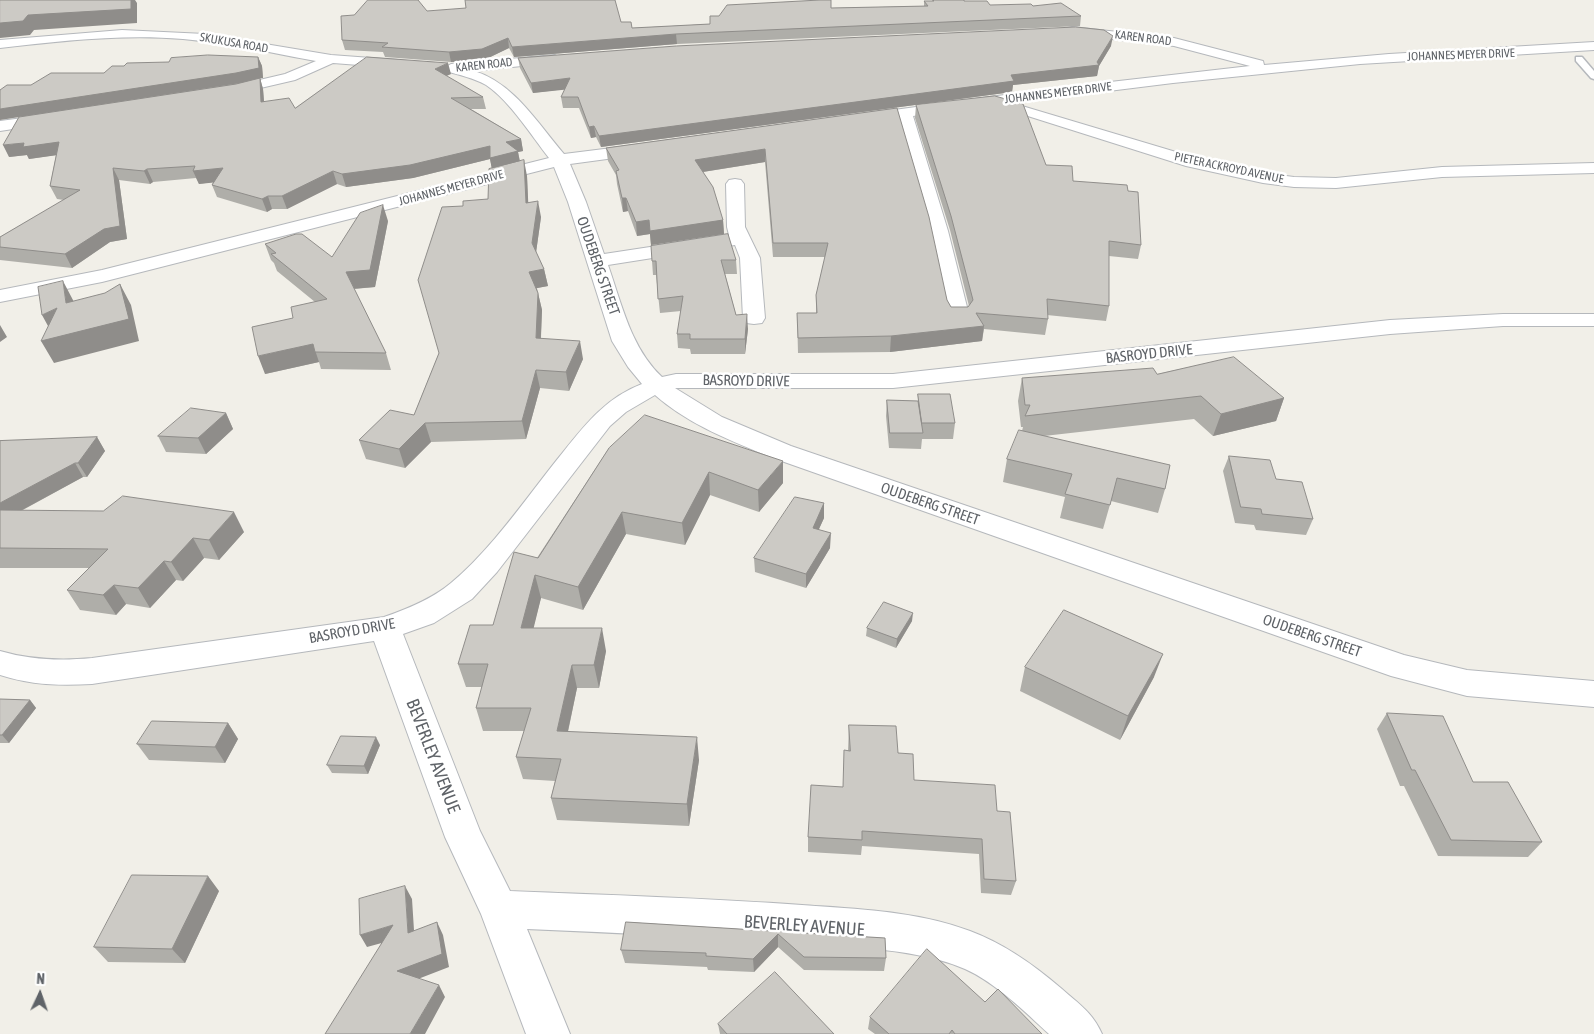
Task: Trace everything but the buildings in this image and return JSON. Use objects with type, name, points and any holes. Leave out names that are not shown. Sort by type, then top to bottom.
[{"type":"street","name":"KAREN ROAD","points":[[1060,31],[1096,32],[1174,42],[1272,68]]},
{"type":"street","name":"SKUKUSA ROAD","points":[[0,46],[136,34],[200,37],[331,60]]},
{"type":"street","name":"JOHANNES MEYER DRIVE","points":[[844,121],[991,101],[1272,68],[1383,58],[1527,52],[1594,46]]},
{"type":"street","name":"KAREN ROAD","points":[[443,68],[567,58]]},
{"type":"street","points":[[210,94],[290,77],[331,60],[411,64]]},
{"type":"street","name":"OUDEBERG STREET","points":[[443,68],[483,78],[492,84],[507,96],[560,160],[632,360],[656,386],[702,416],[782,452],[1361,654],[1439,677],[1467,683],[1594,694]]},
{"type":"street","name":"PIETER ACKROYD AVENUE","points":[[991,101],[1192,162],[1263,178],[1294,182],[1336,183],[1442,172],[1594,168]]},
{"type":"street","points":[[904,113],[939,231],[958,315]]},
{"type":"street","points":[[0,126],[66,117]]},
{"type":"street","name":"JOHANNES MEYER DRIVE","points":[[0,296],[102,276],[560,160],[657,147]]},
{"type":"street","points":[[735,184],[735,211],[740,239],[746,246],[750,258],[754,318]]},
{"type":"street","points":[[596,261],[740,239]]},
{"type":"street","name":"BASROYD DRIVE","points":[[0,663],[41,673],[59,674],[92,671],[385,628],[423,615],[461,591],[487,565],[601,421],[623,401],[656,386],[684,380],[893,381],[1390,327],[1503,320],[1594,320]]},
{"type":"street","name":"BEVERLEY AVENUE","points":[[385,628],[464,837],[499,909],[548,1034]]},
{"type":"street","name":"BEVERLEY AVENUE","points":[[499,909],[698,918],[840,928],[902,934],[936,941],[970,951],[997,966],[1023,985],[1080,1034]]},
{"type":"lane","points":[[1579,59],[1594,76]]}]
